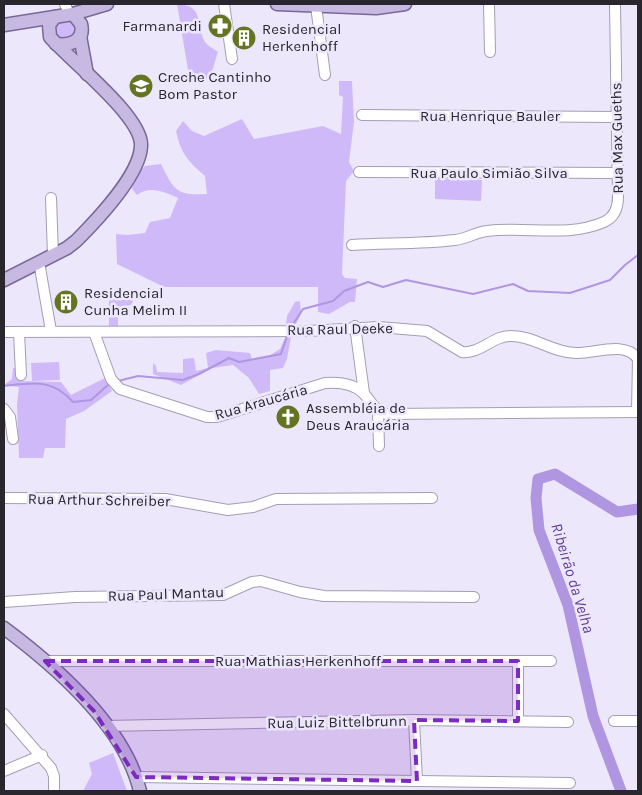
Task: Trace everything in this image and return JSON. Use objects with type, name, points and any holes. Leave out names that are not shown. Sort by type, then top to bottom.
[{"type":"main road","points":[[10,24],[55,17],[69,10],[104,4]]},
{"type":"main road","points":[[10,24],[67,45],[76,41],[104,4]]},
{"type":"main road","points":[[283,4],[376,8],[405,4]]},
{"type":"main road","points":[[69,10],[81,32],[87,74]]},
{"type":"main road","points":[[4,280],[67,248],[88,228],[133,172],[140,157],[141,143],[131,122],[53,40],[49,25],[55,17]]},
{"type":"main road","points":[[4,628],[45,661],[94,711],[120,745],[136,777],[140,791]]},
{"type":"street","points":[[224,4],[232,59]]},
{"type":"street","points":[[489,4],[490,52]]},
{"type":"street","name":"Rua Max Gueths","points":[[352,245],[456,240],[488,230],[558,231],[606,222],[618,208],[616,4]]},
{"type":"street","points":[[316,5],[325,75]]},
{"type":"street","name":"Rua Henrique Bauler","points":[[362,115],[618,117]]},
{"type":"street","name":"Rua Paulo Simião Silva","points":[[359,172],[618,173]]},
{"type":"street","points":[[51,198],[53,255]]},
{"type":"street","points":[[39,262],[51,331]]},
{"type":"street","points":[[355,326],[364,393],[378,412],[379,446]]},
{"type":"street","name":"Rua Raul Deeke","points":[[4,332],[308,331],[355,326],[421,329],[462,352],[469,352],[495,340],[512,336],[564,353],[628,350],[638,359],[638,412]]},
{"type":"street","points":[[20,332],[21,375]]},
{"type":"street","name":"Rua Araucária","points":[[94,332],[110,379],[120,389],[207,417],[217,417],[325,383],[351,385],[364,393]]},
{"type":"street","points":[[4,409],[10,416],[13,439]]},
{"type":"street","points":[[378,412],[397,414],[638,412]]},
{"type":"street","name":"Rua Arthur Schreiber","points":[[4,498],[164,499],[228,510],[253,507],[276,499],[432,498]]},
{"type":"street","name":"Rua Paul Mantau","points":[[4,602],[75,596],[223,595],[252,582],[261,581],[300,592],[324,596],[474,598]]},
{"type":"street","name":"Rua Mathias Herkenhoff","points":[[45,661],[551,661]]},
{"type":"street","points":[[518,661],[518,721]]},
{"type":"street","points":[[4,714],[42,755],[54,776],[54,791]]},
{"type":"street","points":[[414,720],[417,781]]},
{"type":"street","name":"Rua Luiz Bittelbrunn","points":[[106,726],[414,720],[568,722]]},
{"type":"street","points":[[614,721],[638,721]]},
{"type":"street","points":[[4,771],[42,755]]},
{"type":"street","points":[[136,777],[570,783]]},
{"type":"highlighted area","points":[[45,661],[518,661],[518,721],[414,720],[417,781],[136,777],[94,711]]},
{"type":"shaded area","points":[[177,4],[186,5],[196,12],[205,42],[218,52],[210,74],[204,80],[190,82]]},
{"type":"shaded area","points":[[65,18],[73,21],[76,29],[73,37],[65,40],[57,37],[54,29],[57,21]]},
{"type":"shaded area","points":[[339,81],[352,81],[354,122],[349,162],[354,171],[346,181],[342,274],[345,278],[357,279],[355,302],[350,302],[329,314],[318,312],[318,287],[164,287],[117,264],[116,234],[145,233],[150,222],[170,218],[178,198],[152,190],[147,190],[137,195],[132,189],[134,178],[145,166],[161,164],[169,180],[177,190],[189,194],[207,194],[205,176],[194,166],[180,146],[176,131],[183,121],[192,131],[204,136],[242,119],[254,139],[323,126],[341,134],[343,97],[339,95]]},
{"type":"shaded area","points":[[435,178],[482,180],[481,201],[435,199]]},
{"type":"shaded area","points":[[145,293],[145,298],[134,299],[131,305],[118,307],[118,326],[109,326],[109,294]]},
{"type":"shaded area","points":[[300,301],[301,314],[296,324],[286,325],[287,316],[295,302]]},
{"type":"shaded area","points":[[286,336],[291,337],[287,359],[283,368],[270,370],[270,391],[259,394],[249,378],[233,365],[212,368],[181,385],[153,374],[153,363],[156,366],[157,372],[183,373],[183,359],[194,358],[196,371],[208,368],[206,353],[216,350],[250,353],[252,359],[269,356],[280,349]]},
{"type":"shaded area","points":[[59,362],[60,380],[32,381],[31,363]]},
{"type":"shaded area","points":[[13,368],[16,368],[20,381],[61,382],[71,395],[105,378],[112,391],[84,411],[66,419],[65,448],[45,448],[43,458],[19,458],[17,405],[19,387],[4,385],[12,379]]},
{"type":"shaded area","points":[[113,753],[127,791],[83,791],[92,774],[89,763]]},
{"type":"waterway","points":[[292,326],[303,309],[333,301],[344,291],[368,282],[383,287],[406,280],[473,294],[513,284],[528,291],[570,293],[610,280],[638,255]]},
{"type":"waterway","points":[[118,381],[138,376],[183,380],[229,358],[239,362],[281,354],[287,336]]},
{"type":"waterway","points":[[4,386],[33,383],[50,386],[65,394],[73,402],[91,400],[109,384]]},
{"type":"waterway","name":"Ribeirão da Velha","points":[[621,791],[593,716],[568,605],[539,530],[536,498],[538,479],[555,474],[617,512],[638,509]]},
{"type":"place","name":"Farmanardi","points":[[220,26]]},
{"type":"place","name":"Residencial Herkenhoff","points":[[244,38]]},
{"type":"place","name":"Creche Cantinho Bom Pastor","points":[[141,86]]},
{"type":"place","name":"Residencial Cunha Melim II","points":[[66,302]]},
{"type":"place","name":"Assembléia de Deus Araucária","points":[[288,417]]}]
